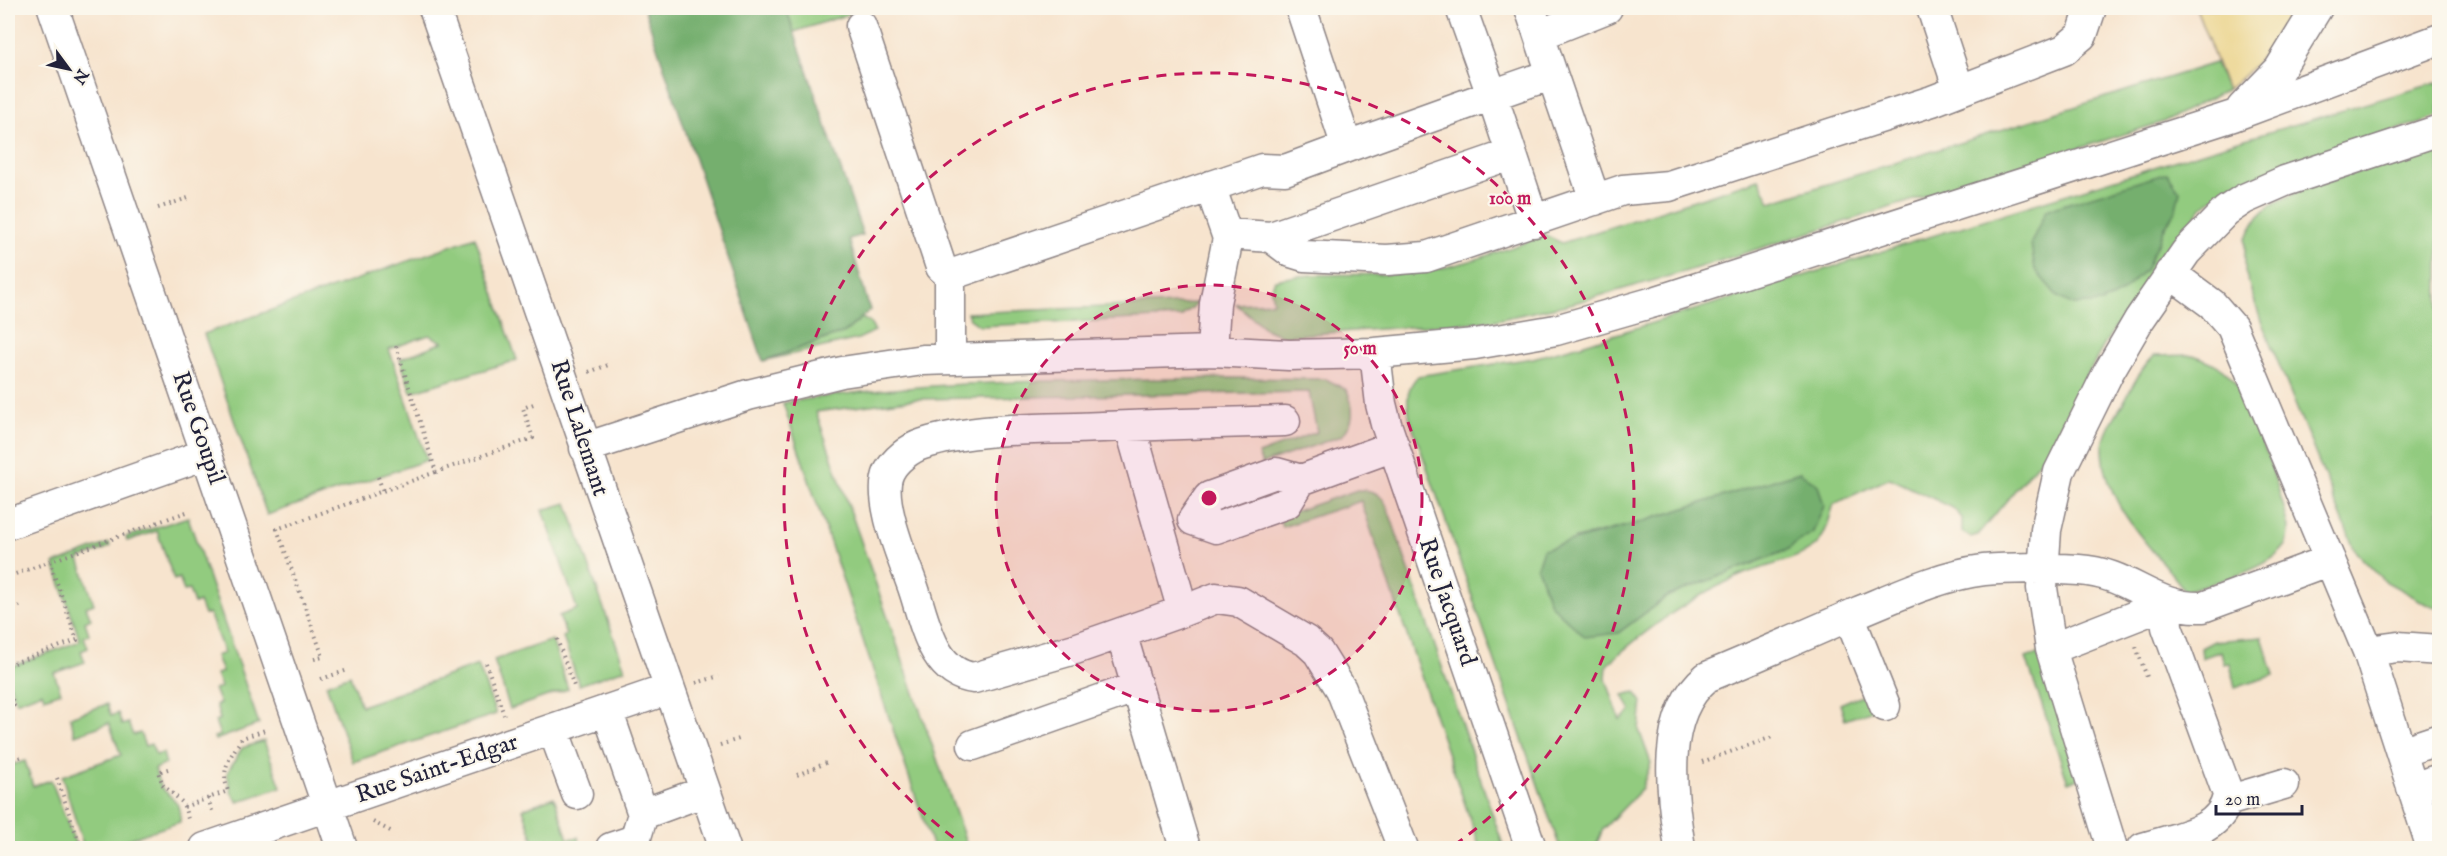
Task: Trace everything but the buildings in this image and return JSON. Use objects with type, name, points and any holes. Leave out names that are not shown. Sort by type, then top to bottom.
[{"type":"street","name":"Rue Goupil","points":[[53,8],[342,849]]},
{"type":"street","name":"Rue Lalemant","points":[[434,8],[585,447],[681,687],[705,790],[725,849]]},
{"type":"street","points":[[1301,8],[1347,147]]},
{"type":"street","points":[[1461,8],[1534,222]]},
{"type":"street","points":[[1530,8],[1595,200]]},
{"type":"street","points":[[1539,35],[1607,8]]},
{"type":"street","points":[[1932,8],[1959,90]]},
{"type":"street","points":[[1271,237],[1291,252],[1304,256],[1387,260],[1426,257],[1623,190],[1669,186],[1959,90],[2072,45],[2085,29],[2091,8]]},
{"type":"street","points":[[2233,116],[2279,70],[2317,8]]},
{"type":"street","points":[[861,26],[941,267],[950,275],[950,357]]},
{"type":"street","points":[[585,447],[778,388],[870,367],[950,357],[1212,351],[1289,355],[1375,353],[1513,339],[1605,317],[2233,116],[2439,39]]},
{"type":"street","points":[[950,275],[1262,169],[1285,170],[1552,74]]},
{"type":"street","points":[[2112,849],[2051,649],[2042,588],[2046,530],[2059,472],[2108,373],[2139,320],[2170,273],[2205,231],[2244,199],[2284,180],[2439,130]]},
{"type":"street","points":[[1228,234],[1271,237],[1511,154]]},
{"type":"street","points":[[1210,186],[1228,234],[1215,303],[1212,351]]},
{"type":"street","points":[[2170,273],[2212,304],[2232,327],[2368,651],[2401,752],[2426,783],[2432,849]]},
{"type":"street","name":"Rue Jacquard","points":[[1375,353],[1381,404],[1394,446],[1531,849]]},
{"type":"street","points":[[1285,421],[1029,429],[943,438],[920,445],[908,452],[890,470],[886,481],[886,500],[930,639],[940,659],[962,676],[974,678],[1075,649],[1216,598],[1238,601],[1306,641],[1318,652],[1341,688],[1403,849]]},
{"type":"street","points":[[1130,426],[1183,611]]},
{"type":"street","points":[[1160,530],[1193,520],[1209,497],[1276,473],[1300,480],[1394,446]]},
{"type":"street","points":[[8,524],[206,454]]},
{"type":"street","points":[[1680,849],[1673,798],[1677,724],[1685,704],[1697,686],[1707,678],[1901,594],[1982,570],[2042,567],[2098,571],[2123,579],[2166,604],[2183,608],[2203,607],[2330,561]]},
{"type":"street","points":[[2051,649],[2166,604]]},
{"type":"street","points":[[2143,849],[2208,827],[2217,819],[2227,801],[2228,794],[2167,627],[2166,604]]},
{"type":"street","points":[[1850,616],[1885,706]]},
{"type":"street","points":[[1121,633],[1185,849]]},
{"type":"street","points":[[2368,651],[2398,647],[2439,650]]},
{"type":"street","name":"Rue Saint-Edgar","points":[[205,849],[607,710],[681,687]]},
{"type":"street","points":[[973,745],[1137,687]]},
{"type":"street","points":[[607,710],[635,809],[635,840],[611,849]]},
{"type":"street","points":[[553,729],[577,794]]},
{"type":"street","points":[[2401,752],[2439,739]]},
{"type":"street","points":[[2227,801],[2283,784]]},
{"type":"street","points":[[635,809],[705,790]]},
{"type":"path","points":[[158,208],[191,197]]},
{"type":"path","points":[[396,346],[436,472]]},
{"type":"path","points":[[587,372],[611,364]]},
{"type":"path","points":[[314,659],[323,657],[277,529],[533,438],[523,408],[536,403]]},
{"type":"path","points":[[378,477],[383,491]]},
{"type":"path","points":[[10,576],[189,511]]},
{"type":"path","points":[[115,538],[118,544]]},
{"type":"path","points":[[8,665],[77,640],[50,563]]},
{"type":"path","points":[[8,611],[21,606]]},
{"type":"path","points":[[557,639],[575,689]]},
{"type":"path","points":[[486,663],[504,715]]},
{"type":"path","points":[[321,679],[348,670]]},
{"type":"path","points":[[681,687],[719,676]]},
{"type":"path","points":[[8,688],[14,705],[8,711]]},
{"type":"path","points":[[184,807],[228,791],[223,777],[227,763],[242,738],[265,730]]},
{"type":"path","points":[[1734,748],[1775,736]]},
{"type":"path","points":[[715,747],[742,738]]},
{"type":"path","points":[[8,760],[23,756]]},
{"type":"path","points":[[797,775],[826,763]]},
{"type":"path","points":[[168,769],[159,772],[164,785],[183,803],[189,822]]},
{"type":"path","points":[[57,778],[81,849]]},
{"type":"path","points":[[208,798],[213,814]]},
{"type":"path","points":[[373,822],[394,833]]},
{"type":"green space","points":[[644,8],[786,8],[863,235],[849,239],[870,310],[845,332],[763,361]]},
{"type":"green space","points":[[786,8],[867,8],[794,32]]},
{"type":"green space","points":[[2215,63],[2227,90],[2163,122],[1684,272],[1570,304],[1492,321],[1284,336],[1267,330],[1236,304],[1273,302],[1271,289],[1275,280],[1290,277],[1433,270],[1453,266],[1545,235],[1562,243],[1759,179],[1770,202]]},
{"type":"green space","points":[[2439,82],[2439,116],[2234,184],[2203,206],[2110,335],[2074,398],[2049,449],[1978,535],[1970,537],[1962,532],[1962,518],[1953,508],[1890,478],[1834,504],[1824,534],[1813,548],[1744,574],[1706,592],[1655,625],[1623,651],[1607,665],[1606,679],[1620,720],[1631,711],[1623,695],[1635,692],[1642,702],[1639,730],[1651,763],[1641,790],[1603,829],[1595,848],[1560,848],[1410,419],[1408,396],[1418,376],[1533,358],[1581,345],[2225,145]],"holes":[[[2176,209],[2145,270],[2073,305]],[[1800,472],[1813,532],[1784,551],[1668,596],[1618,633],[1574,539],[1638,523]]]},
{"type":"green space","points":[[2439,146],[2439,608],[2432,607],[2383,580],[2355,551],[2260,318],[2245,272],[2245,240],[2258,217],[2270,205],[2304,189]]},
{"type":"green space","points":[[2167,173],[2180,191],[2176,209],[2145,270],[2121,293],[2102,303],[2073,305],[2058,297],[2035,270],[2031,243],[2046,210]]},
{"type":"green space","points":[[475,237],[517,360],[411,392],[400,359],[443,342],[429,335],[389,349],[427,460],[267,515],[204,334]]},
{"type":"green space","points":[[1198,303],[1181,317],[980,326],[970,319],[967,313]]},
{"type":"green space","points":[[862,318],[869,322],[875,331],[858,339],[763,361],[845,332]]},
{"type":"green space","points":[[2193,355],[2221,368],[2238,387],[2264,447],[2285,511],[2289,532],[2286,545],[2267,562],[2240,574],[2185,591],[2122,510],[2106,472],[2103,445],[2112,421],[2140,374],[2154,356]]},
{"type":"green space","points":[[1228,378],[1326,379],[1347,390],[1352,409],[1351,420],[1341,436],[1262,464],[1258,454],[1317,432],[1309,392],[917,399],[816,412],[968,848],[933,848],[783,403],[893,389],[949,385]]},
{"type":"green space","points":[[1800,472],[1818,485],[1824,506],[1813,532],[1785,551],[1668,596],[1618,633],[1585,637],[1550,604],[1537,567],[1543,549],[1638,523]]},
{"type":"green space","points":[[1357,490],[1368,490],[1376,494],[1388,509],[1504,848],[1480,848],[1361,501],[1282,527],[1279,517]]},
{"type":"green space","points":[[567,503],[625,669],[579,685],[563,637],[566,635],[559,616],[577,609],[543,510]]},
{"type":"green space","points":[[188,517],[259,724],[215,740],[214,737],[220,735],[215,721],[220,719],[216,705],[220,704],[214,689],[221,687],[216,674],[222,672],[216,656],[224,653],[209,613],[204,615],[199,602],[194,604],[189,590],[184,591],[179,578],[174,580],[157,531],[127,541],[126,537]]},
{"type":"green space","points":[[109,543],[110,547],[79,559],[94,604],[86,607],[91,619],[85,622],[89,634],[84,637],[88,648],[81,651],[85,662],[54,673],[61,692],[44,698],[42,692],[16,702],[8,679],[8,668],[80,641],[54,564]]},
{"type":"green space","points":[[2262,637],[2274,675],[2235,688],[2230,663],[2224,664],[2221,651],[2202,658],[2201,648],[2214,641]]},
{"type":"green space","points":[[552,640],[568,689],[510,709],[494,660]]},
{"type":"green space","points":[[2041,653],[2085,776],[2068,782],[2026,658]]},
{"type":"green space","points":[[478,665],[496,714],[353,762],[326,684],[350,675],[361,706]]},
{"type":"green space","points":[[1868,692],[1875,709],[1845,720],[1840,704]]},
{"type":"green space","points":[[107,704],[111,716],[118,713],[122,725],[128,723],[133,735],[140,733],[145,746],[151,744],[156,755],[163,753],[166,764],[155,769],[161,786],[180,810],[180,822],[103,848],[84,848],[62,776],[121,755],[109,723],[75,735],[70,717]]},
{"type":"green space","points":[[264,741],[281,787],[238,802],[231,792],[227,773],[242,748]]},
{"type":"green space","points":[[25,761],[33,786],[51,780],[77,848],[8,848],[8,766]]},
{"type":"green space","points":[[554,797],[568,839],[578,837],[582,848],[536,848],[523,809]]},
{"type":"sand","points":[[2196,8],[2293,8],[2265,53],[2227,90]]}]
